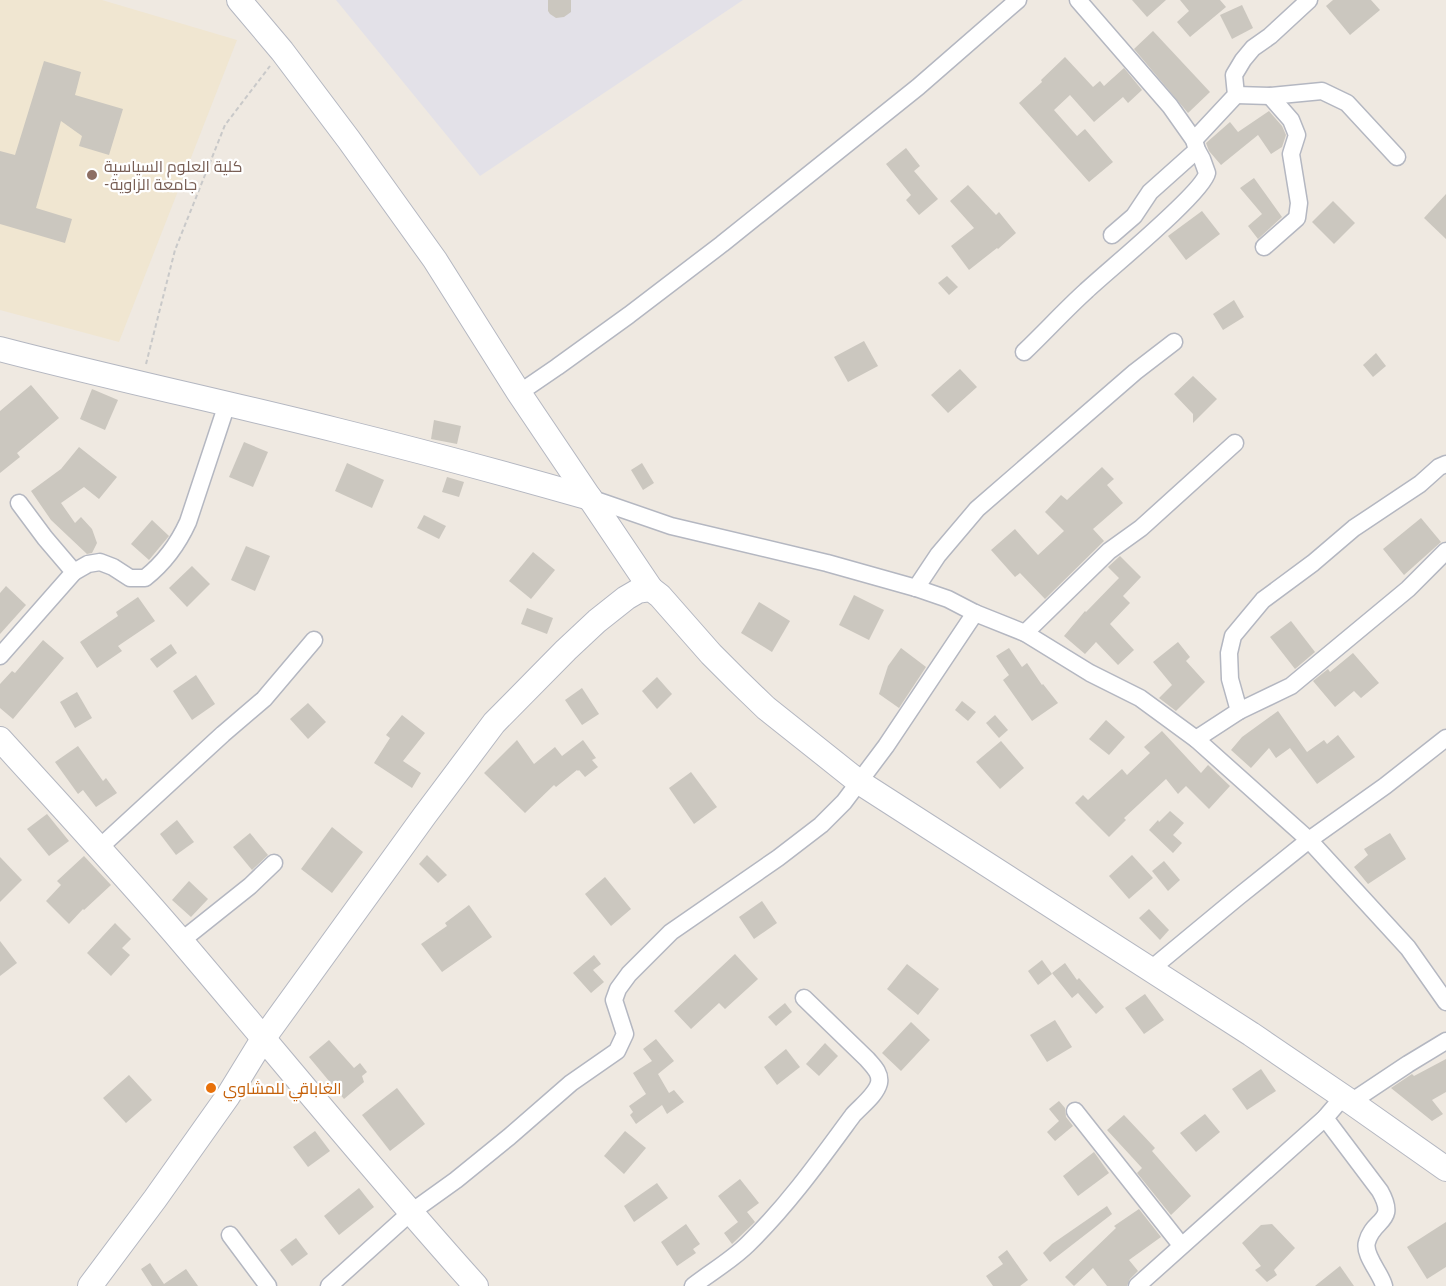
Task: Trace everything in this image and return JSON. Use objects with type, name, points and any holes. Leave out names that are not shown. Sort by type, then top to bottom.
[{"type":"street","points":[[239,0],[282,51],[435,260],[519,393],[651,589],[660,596],[711,654],[766,708],[859,782],[1251,1034],[1446,1169]]},
{"type":"street","points":[[519,393],[629,315],[722,244],[918,87],[1018,0]]},
{"type":"street","points":[[1024,352],[1080,296],[1175,211],[1203,182],[1207,173],[1196,145],[1170,106],[1078,0]]},
{"type":"street","points":[[1112,235],[1134,216],[1150,192],[1196,145],[1236,95],[1234,75],[1253,48],[1270,36],[1309,0]]},
{"type":"street","points":[[1236,95],[1270,96],[1322,91],[1347,103],[1397,158]]},
{"type":"street","points":[[1264,247],[1297,218],[1299,203],[1291,154],[1297,135],[1291,120],[1270,96]]},
{"type":"street","points":[[916,588],[938,555],[977,509],[1135,372],[1174,342]]},
{"type":"street","points":[[0,349],[141,385],[336,429],[590,498],[671,526],[827,563],[948,599],[975,613],[1025,633],[1090,674],[1140,698],[1196,740],[1309,840],[1408,948],[1446,1002]]},
{"type":"street","points":[[0,656],[74,572],[88,564],[100,562],[130,578],[145,578],[168,556],[182,536],[188,522],[227,404]]},
{"type":"street","points":[[1025,633],[1109,551],[1141,528],[1235,443]]},
{"type":"street","points":[[1239,711],[1230,679],[1229,653],[1233,636],[1263,600],[1313,563],[1354,528],[1446,464]]},
{"type":"street","points":[[19,502],[74,572]]},
{"type":"street","points":[[1196,740],[1239,711],[1291,686],[1408,589],[1446,551]]},
{"type":"street","points":[[90,1286],[228,1096],[263,1039],[494,723],[597,621],[626,598],[638,591],[651,589]]},
{"type":"street","points":[[329,1286],[410,1213],[456,1180],[571,1083],[617,1051],[624,1034],[614,1000],[618,989],[629,974],[671,932],[778,858],[821,825],[843,802],[886,746],[975,613]]},
{"type":"street","points":[[99,848],[264,699],[314,640]]},
{"type":"street","points":[[1151,969],[1309,840],[1385,786],[1446,738]]},
{"type":"street","points":[[4,750],[99,848],[181,941],[410,1213],[476,1286]]},
{"type":"street","points":[[181,941],[250,886],[274,863]]},
{"type":"street","points":[[693,1286],[747,1246],[788,1202],[879,1084],[879,1077],[872,1065],[804,998]]},
{"type":"street","points":[[1137,1286],[1347,1099],[1446,1041]]},
{"type":"street","points":[[1075,1111],[1181,1245]]},
{"type":"street","points":[[1325,1118],[1385,1200],[1387,1209],[1385,1216],[1367,1239],[1366,1245],[1367,1252],[1384,1286]]},
{"type":"street","points":[[230,1235],[268,1286]]},
{"type":"path","points":[[141,385],[175,250],[225,125],[282,51]]},
{"type":"shaded area","name":"كلية العلوم السياسية -جامعة الزاوية","points":[[0,0],[102,0],[237,40],[119,342],[0,310]]},
{"type":"shaded area","points":[[336,0],[743,0],[480,176]]},
{"type":"building","points":[[548,0],[571,0],[571,12],[564,17],[556,18],[548,11]]},
{"type":"building","points":[[1132,0],[1166,0],[1147,17]]},
{"type":"building","points":[[1180,0],[1220,0],[1226,7],[1190,37],[1177,22],[1189,11]]},
{"type":"building","points":[[1333,0],[1371,0],[1380,10],[1350,35],[1326,6]]},
{"type":"building","points":[[1242,5],[1253,28],[1232,39],[1220,15]]},
{"type":"building","points":[[1153,31],[1210,92],[1188,113],[1134,49]]},
{"type":"building","points":[[1065,57],[1093,87],[1100,81],[1104,86],[1124,68],[1142,90],[1128,103],[1123,97],[1094,122],[1070,95],[1054,110],[1077,136],[1085,129],[1113,162],[1089,182],[1019,103]]},
{"type":"building","points":[[44,61],[81,72],[75,95],[123,109],[109,155],[79,146],[82,136],[61,121],[36,208],[72,219],[65,243],[0,224],[0,151],[15,155]]},
{"type":"building","points":[[1269,111],[1282,126],[1286,135],[1282,147],[1271,154],[1258,135],[1221,165],[1209,151],[1206,143],[1230,122],[1238,132]]},
{"type":"building","points":[[906,148],[920,166],[914,171],[938,199],[919,215],[906,200],[911,195],[886,164]]},
{"type":"building","points":[[1254,178],[1282,217],[1258,239],[1248,226],[1262,214],[1240,188]]},
{"type":"building","points":[[968,185],[996,215],[999,212],[1016,233],[969,270],[951,246],[974,228],[950,201]]},
{"type":"building","points":[[1446,194],[1446,239],[1424,218]]},
{"type":"building","points":[[1333,201],[1355,223],[1334,244],[1312,222]]},
{"type":"building","points":[[1202,211],[1220,234],[1186,260],[1168,236]]},
{"type":"building","points":[[947,276],[958,287],[949,295],[938,283]]},
{"type":"building","points":[[1234,300],[1244,317],[1223,330],[1213,314]]},
{"type":"building","points":[[864,341],[878,366],[848,382],[834,357]]},
{"type":"building","points":[[1376,353],[1386,366],[1373,377],[1363,365]]},
{"type":"building","points":[[960,369],[977,387],[948,413],[931,395]]},
{"type":"building","points":[[1193,376],[1217,399],[1193,423],[1193,414],[1174,394]]},
{"type":"building","points":[[31,385],[59,418],[17,453],[20,457],[0,473],[0,411]]},
{"type":"building","points":[[92,389],[118,400],[105,430],[80,419]]},
{"type":"building","points":[[434,420],[461,426],[457,444],[431,439]]},
{"type":"building","points":[[244,442],[268,452],[253,487],[229,477]]},
{"type":"building","points":[[79,447],[117,477],[99,499],[84,487],[61,503],[75,523],[81,517],[92,529],[97,543],[92,553],[87,554],[51,520],[31,491],[61,469]]},
{"type":"building","points":[[347,463],[384,480],[372,508],[335,491]]},
{"type":"building","points":[[642,463],[654,483],[643,490],[631,470]]},
{"type":"building","points":[[1102,467],[1114,479],[1107,485],[1123,503],[1093,529],[1104,541],[1045,599],[1020,573],[1015,577],[991,550],[1015,529],[1038,555],[1064,531],[1045,512],[1061,495],[1067,500]]},
{"type":"building","points":[[447,477],[464,482],[459,497],[442,492]]},
{"type":"building","points":[[424,515],[446,526],[439,539],[417,528]]},
{"type":"building","points":[[1421,518],[1441,542],[1404,575],[1383,549]]},
{"type":"building","points":[[152,520],[169,536],[149,560],[131,544]]},
{"type":"building","points":[[246,546],[270,556],[255,591],[231,580]]},
{"type":"building","points":[[533,552],[555,570],[531,599],[509,581]]},
{"type":"building","points":[[1120,556],[1141,577],[1123,596],[1130,603],[1110,624],[1134,650],[1118,665],[1096,642],[1085,654],[1064,636],[1085,611],[1119,578],[1108,567]]},
{"type":"building","points":[[192,566],[210,584],[187,607],[169,588]]},
{"type":"building","points":[[6,586],[26,605],[0,634],[0,593]]},
{"type":"building","points":[[854,595],[884,610],[869,640],[839,625]]},
{"type":"building","points":[[138,597],[155,621],[118,646],[122,651],[97,668],[80,642],[118,616],[116,612]]},
{"type":"building","points":[[759,602],[790,621],[772,652],[741,633]]},
{"type":"building","points":[[527,608],[553,618],[547,634],[521,624]]},
{"type":"building","points":[[1291,621],[1315,652],[1295,669],[1270,637]]},
{"type":"building","points":[[43,640],[64,658],[13,719],[0,708],[0,684],[12,671],[15,673]]},
{"type":"building","points":[[1178,642],[1190,657],[1186,661],[1205,682],[1176,711],[1159,698],[1172,685],[1153,662]]},
{"type":"building","points":[[171,644],[177,653],[157,668],[150,659]]},
{"type":"building","points":[[901,648],[926,667],[899,708],[879,694],[888,666]]},
{"type":"building","points":[[1009,648],[1022,667],[1027,663],[1058,703],[1032,721],[1003,680],[1009,675],[996,656]]},
{"type":"building","points":[[1353,653],[1379,683],[1361,698],[1354,691],[1335,707],[1313,681],[1328,669],[1330,672]]},
{"type":"building","points":[[196,675],[215,704],[192,720],[173,691]]},
{"type":"building","points":[[657,677],[672,694],[657,709],[642,691]]},
{"type":"building","points":[[582,688],[599,714],[582,725],[565,700]]},
{"type":"building","points":[[77,692],[92,718],[75,728],[60,702]]},
{"type":"building","points":[[962,701],[976,712],[968,721],[955,710]]},
{"type":"building","points":[[308,703],[326,722],[308,739],[290,719]]},
{"type":"building","points":[[1278,711],[1307,752],[1324,740],[1327,744],[1338,735],[1355,757],[1317,784],[1290,748],[1276,758],[1269,748],[1251,768],[1231,750],[1242,737]]},
{"type":"building","points":[[402,715],[425,733],[403,761],[421,773],[412,788],[374,763],[390,738],[386,735]]},
{"type":"building","points":[[995,715],[1008,730],[999,738],[986,723]]},
{"type":"building","points":[[1106,720],[1125,737],[1109,755],[1089,739]]},
{"type":"building","points":[[1162,731],[1201,773],[1208,765],[1230,786],[1209,809],[1186,786],[1178,794],[1166,779],[1124,818],[1126,820],[1109,837],[1075,803],[1083,795],[1088,800],[1122,769],[1127,775],[1150,753],[1144,747]]},
{"type":"building","points":[[517,740],[534,764],[555,747],[562,756],[583,740],[596,758],[592,760],[598,767],[585,777],[577,770],[556,787],[554,785],[525,813],[484,773]]},
{"type":"building","points":[[1001,741],[1024,768],[1000,789],[976,762]]},
{"type":"building","points":[[78,746],[103,781],[106,778],[117,793],[96,807],[83,790],[78,794],[55,762]]},
{"type":"building","points":[[691,772],[717,807],[694,824],[669,788]]},
{"type":"building","points":[[1170,811],[1184,823],[1173,835],[1182,843],[1173,853],[1149,830]]},
{"type":"building","points":[[47,814],[69,841],[49,856],[27,829]]},
{"type":"building","points":[[177,820],[194,842],[176,855],[160,834]]},
{"type":"building","points":[[332,827],[363,852],[332,893],[301,869]]},
{"type":"building","points":[[250,833],[268,855],[252,870],[233,847]]},
{"type":"building","points":[[1390,833],[1406,859],[1368,884],[1354,867],[1368,855],[1364,849]]},
{"type":"building","points":[[427,855],[447,875],[438,883],[419,864]]},
{"type":"building","points":[[1132,855],[1153,878],[1129,899],[1109,876]]},
{"type":"building","points":[[84,856],[111,885],[69,924],[46,901],[61,885],[57,881]]},
{"type":"building","points":[[0,857],[22,880],[0,902]]},
{"type":"building","points":[[1164,861],[1180,880],[1168,891],[1152,871]]},
{"type":"building","points":[[605,877],[631,909],[611,926],[585,894]]},
{"type":"building","points":[[189,881],[208,899],[191,917],[172,900]]},
{"type":"building","points":[[762,901],[777,923],[754,939],[739,917]]},
{"type":"building","points":[[469,905],[492,937],[442,972],[421,944],[447,926],[445,923]]},
{"type":"building","points":[[1149,909],[1169,930],[1160,940],[1139,918]]},
{"type":"building","points":[[115,923],[131,939],[122,948],[130,955],[111,976],[87,953]]},
{"type":"building","points":[[0,941],[17,963],[0,976]]},
{"type":"building","points":[[735,954],[758,979],[725,1009],[719,1003],[691,1029],[674,1011]]},
{"type":"building","points":[[594,955],[601,964],[593,970],[604,982],[591,993],[573,973]]},
{"type":"building","points":[[1042,960],[1052,974],[1038,985],[1028,971]]},
{"type":"building","points":[[1065,963],[1077,980],[1079,978],[1104,1007],[1096,1014],[1078,993],[1072,998],[1052,973]]},
{"type":"building","points":[[907,964],[939,989],[918,1015],[887,989]]},
{"type":"building","points":[[1145,994],[1164,1020],[1144,1034],[1125,1008]]},
{"type":"building","points":[[785,1003],[792,1012],[776,1026],[768,1017]]},
{"type":"building","points":[[1055,1020],[1072,1047],[1047,1062],[1030,1035]]},
{"type":"building","points":[[911,1022],[930,1040],[901,1071],[882,1053]]},
{"type":"building","points":[[656,1039],[674,1061],[658,1074],[669,1093],[674,1090],[684,1102],[667,1114],[662,1105],[636,1124],[630,1115],[633,1112],[629,1106],[646,1094],[633,1073],[652,1061],[643,1049]]},
{"type":"building","points":[[329,1040],[354,1068],[360,1063],[367,1072],[362,1076],[364,1082],[344,1099],[309,1057]]},
{"type":"building","points":[[825,1043],[838,1056],[819,1076],[806,1064]]},
{"type":"building","points":[[786,1049],[800,1067],[777,1085],[764,1067]]},
{"type":"building","points":[[1446,1059],[1446,1092],[1432,1100],[1443,1114],[1432,1121],[1391,1088],[1412,1074],[1414,1076]]},
{"type":"building","points":[[1261,1069],[1276,1091],[1247,1110],[1232,1089]]},
{"type":"building","points":[[129,1075],[152,1100],[126,1123],[103,1098]]},
{"type":"building","points":[[397,1088],[425,1124],[390,1151],[362,1115]]},
{"type":"building","points":[[1059,1101],[1065,1108],[1066,1117],[1073,1126],[1055,1141],[1047,1132],[1059,1121],[1049,1109]]},
{"type":"building","points":[[1205,1114],[1220,1132],[1196,1152],[1180,1133]]},
{"type":"building","points":[[1124,1115],[1155,1148],[1152,1151],[1191,1196],[1171,1215],[1137,1173],[1142,1168],[1107,1130]]},
{"type":"building","points":[[315,1131],[330,1151],[308,1167],[293,1147]]},
{"type":"building","points":[[625,1131],[646,1148],[624,1174],[604,1156]]},
{"type":"building","points":[[1094,1152],[1109,1173],[1078,1196],[1063,1176]]},
{"type":"building","points":[[740,1179],[759,1203],[747,1212],[755,1222],[732,1244],[724,1233],[738,1222],[718,1196]]},
{"type":"building","points":[[657,1183],[668,1198],[634,1222],[624,1206]]},
{"type":"building","points":[[359,1188],[374,1207],[339,1235],[324,1216]]},
{"type":"building","points":[[1107,1206],[1112,1214],[1050,1262],[1043,1253],[1052,1244]]},
{"type":"building","points":[[1139,1209],[1161,1237],[1129,1260],[1138,1271],[1127,1286],[1107,1286],[1093,1268],[1074,1286],[1065,1277],[1116,1228],[1114,1226]]},
{"type":"building","points":[[1446,1222],[1446,1267],[1427,1279],[1407,1247]]},
{"type":"building","points":[[686,1224],[700,1244],[693,1249],[696,1253],[677,1266],[661,1242]]},
{"type":"building","points":[[1272,1224],[1295,1248],[1274,1270],[1277,1275],[1267,1282],[1255,1270],[1261,1266],[1242,1243],[1261,1225]]},
{"type":"building","points":[[296,1238],[308,1254],[292,1266],[280,1250]]},
{"type":"building","points":[[1007,1250],[1028,1280],[1020,1286],[993,1286],[986,1276],[1003,1264],[998,1257]]},
{"type":"building","points":[[150,1263],[164,1284],[186,1269],[198,1286],[152,1286],[141,1269]]},
{"type":"building","points":[[1340,1266],[1354,1286],[1315,1286]]},
{"type":"place","name":"كلية العلوم السياسية -جامعة الزاوية","points":[[92,175]]},
{"type":"place","name":"الغاباقي للمشاوي","points":[[211,1088]]}]
